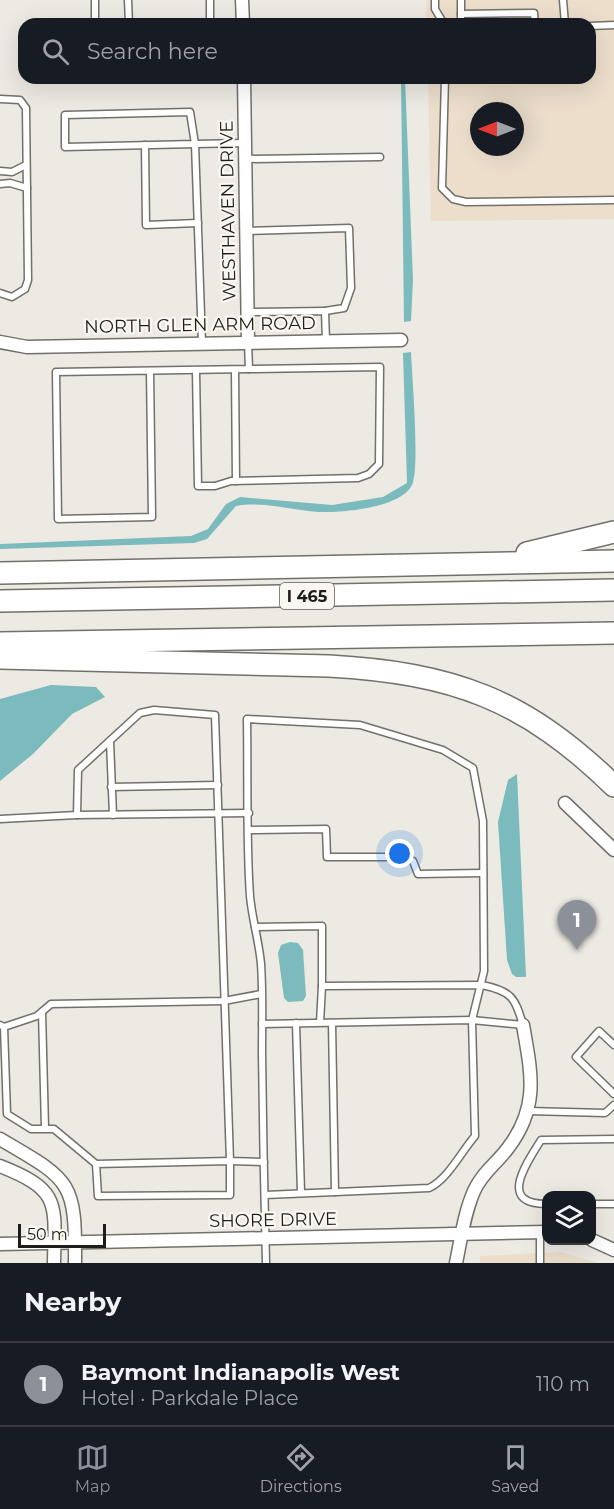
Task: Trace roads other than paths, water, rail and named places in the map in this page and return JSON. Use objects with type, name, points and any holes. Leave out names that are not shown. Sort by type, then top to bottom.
[{"type":"highway","points":[[435,563],[530,553],[614,532]]},
{"type":"highway","points":[[0,573],[614,561]]},
{"type":"highway","name":"I 465","points":[[0,601],[614,590]]},
{"type":"highway","points":[[0,643],[614,633]]},
{"type":"highway","points":[[0,658],[320,665],[383,670],[422,677],[478,693],[537,721],[582,755],[614,786]]},
{"type":"street","points":[[242,0],[243,18]]},
{"type":"street","name":"WESTHAVEN DRIVE","points":[[244,84],[248,343]]},
{"type":"street","name":"NORTH GLEN ARM ROAD","points":[[0,342],[27,346],[401,340]]},
{"type":"street","points":[[566,803],[614,850]]},
{"type":"street","points":[[456,1263],[474,1190],[487,1170],[507,1150],[528,1111],[532,1079],[523,1025]]},
{"type":"street","points":[[0,1139],[44,1165],[61,1180],[74,1205],[75,1263]]},
{"type":"street","points":[[0,1166],[33,1180],[44,1189],[55,1212],[54,1263]]},
{"type":"street","name":"SHORE DRIVE","points":[[0,1244],[542,1232]]},
{"type":"street","points":[[596,1242],[614,1250]]},
{"type":"lane","points":[[95,0],[95,18]]},
{"type":"lane","points":[[128,0],[129,18]]},
{"type":"lane","points":[[210,0],[210,18]]},
{"type":"lane","points":[[435,0],[435,9],[440,18]]},
{"type":"lane","points":[[461,0],[461,18]]},
{"type":"lane","points":[[563,0],[564,18]]},
{"type":"lane","points":[[461,14],[534,13],[534,18]]},
{"type":"lane","points":[[596,26],[614,25]]},
{"type":"lane","points":[[445,84],[442,188],[453,200],[466,202],[614,200]]},
{"type":"lane","points":[[0,99],[15,99],[24,103],[27,188],[27,280],[19,294],[12,297],[0,293]]},
{"type":"lane","points":[[202,343],[195,144],[190,112],[65,116],[65,147],[145,145],[195,144],[245,143]]},
{"type":"lane","points":[[145,145],[146,225],[198,223]]},
{"type":"lane","points":[[245,159],[380,157]]},
{"type":"lane","points":[[0,171],[12,172],[26,165]]},
{"type":"lane","points":[[0,184],[10,183],[27,188]]},
{"type":"lane","points":[[246,231],[350,228],[350,294],[344,308],[325,311],[248,312]]},
{"type":"lane","points":[[325,311],[326,341]]},
{"type":"lane","points":[[248,343],[249,369]]},
{"type":"lane","points":[[150,371],[152,517],[58,519],[56,372],[380,367],[381,457],[369,474],[358,478],[236,481],[198,486],[196,371]]},
{"type":"lane","points":[[235,370],[236,481]]},
{"type":"lane","points":[[77,815],[78,770],[140,713],[154,710],[215,715],[230,1196],[98,1197],[96,1164]]},
{"type":"lane","points":[[265,1195],[429,1188],[442,1182],[455,1160],[475,1136],[472,1020],[484,971],[483,821],[473,768],[443,750],[360,725],[247,719],[250,897],[261,964],[266,1263]]},
{"type":"lane","points":[[110,741],[113,815]]},
{"type":"lane","points":[[111,788],[218,785]]},
{"type":"lane","points":[[0,819],[77,815],[249,813]]},
{"type":"lane","points":[[249,830],[326,829],[327,857],[403,857],[413,861],[418,874],[483,873]]},
{"type":"lane","points":[[255,927],[322,926],[321,1023]]},
{"type":"lane","points":[[262,1024],[472,1020],[523,1025],[517,1004],[509,994],[499,988],[482,985],[322,986]]},
{"type":"lane","points":[[261,994],[224,1001],[51,1004],[42,1012],[2,1026],[7,1114],[31,1129],[54,1129],[96,1164],[264,1162]]},
{"type":"lane","points":[[42,1012],[45,1128]]},
{"type":"lane","points":[[296,1023],[302,1193]]},
{"type":"lane","points":[[332,1023],[335,1192]]},
{"type":"lane","points":[[614,1045],[598,1031],[576,1057],[614,1094]]},
{"type":"lane","points":[[528,1111],[605,1113],[614,1104]]},
{"type":"lane","points":[[542,1204],[527,1203],[522,1199],[520,1191],[521,1173],[541,1140],[614,1139]]},
{"type":"lane","points":[[596,1204],[614,1204]]},
{"type":"lane","points":[[540,1263],[542,1242]]},
{"type":"water","points":[[401,84],[405,84],[413,280],[411,321],[404,322]]},
{"type":"water","points":[[411,352],[414,400],[414,475],[412,485],[406,493],[396,499],[370,508],[328,512],[267,505],[236,506],[207,539],[194,543],[0,549],[0,544],[191,536],[208,529],[226,504],[240,497],[332,505],[383,497],[407,483],[403,353]]},
{"type":"water","points":[[51,685],[96,687],[105,697],[72,714],[33,754],[0,781],[0,699]]},
{"type":"water","points":[[517,774],[526,977],[516,977],[512,974],[507,960],[498,822],[508,780]]},
{"type":"water","points":[[290,942],[298,943],[303,950],[306,996],[303,1001],[288,1002],[284,998],[278,953],[281,945]]},
{"type":"place","name":"Baymont Indianapolis West","points":[[577,950]]}]
